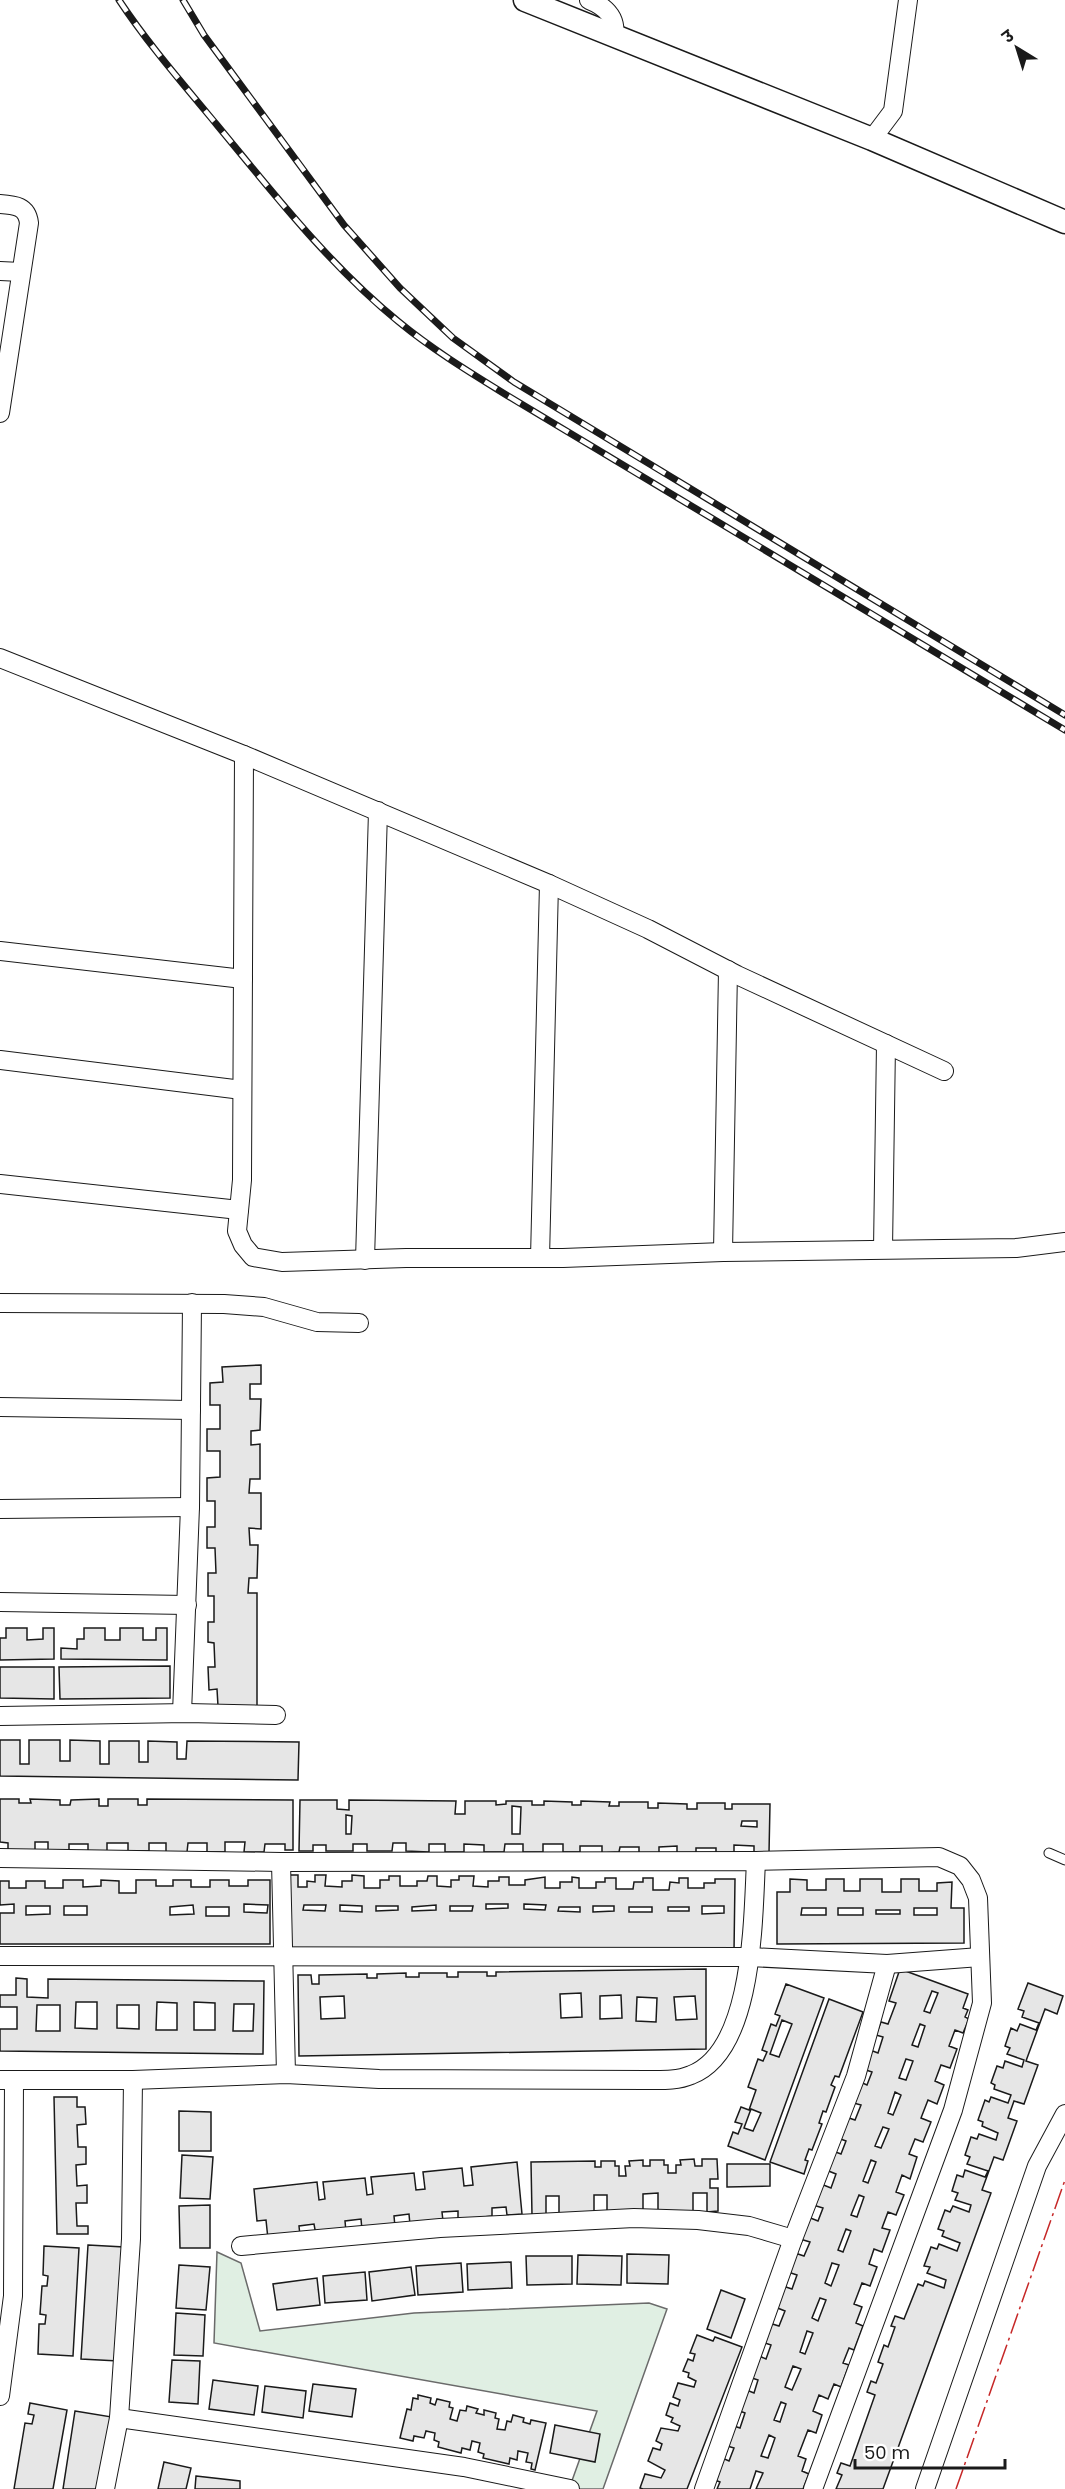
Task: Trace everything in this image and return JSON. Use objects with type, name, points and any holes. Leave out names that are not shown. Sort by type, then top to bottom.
[{"type":"street","points":[[525,0],[872,139],[1065,222]]},
{"type":"street","points":[[589,0],[601,5],[610,14],[616,25],[614,37]]},
{"type":"street","points":[[872,139],[893,111],[908,0]]},
{"type":"street","points":[[0,204],[21,207],[28,214],[21,272],[5,349],[0,413]]},
{"type":"street","points":[[0,271],[21,272]]},
{"type":"street","points":[[0,658],[244,755],[549,884],[944,1071]]},
{"type":"street","points":[[244,755],[242,1180],[237,1232],[243,1245],[253,1257],[282,1262],[655,1256],[723,1252],[1016,1248],[1065,1242]]},
{"type":"street","points":[[365,1260],[378,811]]},
{"type":"street","points":[[540,1258],[549,884]]},
{"type":"street","points":[[0,951],[243,979]]},
{"type":"street","points":[[723,1252],[728,970]]},
{"type":"street","points":[[883,1249],[886,1044]]},
{"type":"street","points":[[0,1060],[242,1090]]},
{"type":"street","points":[[0,1184],[239,1210]]},
{"type":"street","points":[[0,1303],[192,1303],[264,1307],[317,1322],[359,1323]]},
{"type":"street","points":[[182,1713],[190,1507],[192,1303]]},
{"type":"street","points":[[0,1407],[191,1410]]},
{"type":"street","points":[[0,1509],[190,1507]]},
{"type":"street","points":[[0,1602],[187,1605]]},
{"type":"street","points":[[0,1716],[182,1713],[276,1715]]},
{"type":"street","points":[[0,1858],[281,1862],[756,1861],[910,1856],[939,1857],[960,1866],[971,1880],[978,1898],[982,2003],[953,2109],[813,2489]]},
{"type":"street","points":[[0,2396],[13,2296],[7,2080],[133,2080],[286,2074],[378,2079],[646,2080],[692,2075],[710,2062],[725,2044],[735,2025],[750,1957],[756,1861]]},
{"type":"street","points":[[281,1862],[286,2074]]},
{"type":"street","points":[[0,1956],[750,1957],[887,1964],[980,1957]]},
{"type":"street","points":[[704,2489],[793,2239],[856,2076],[887,1964]]},
{"type":"street","points":[[105,2489],[119,2418],[132,2239],[133,2080]]},
{"type":"street","points":[[925,2489],[1037,2166],[1065,2114]]},
{"type":"street","points":[[241,2246],[440,2228],[634,2218],[698,2220],[749,2226],[793,2239]]},
{"type":"street","points":[[119,2418],[464,2467],[570,2489]]},
{"type":"lane","points":[[1049,1853],[1065,1860]]},
{"type":"green space","points":[[217,2252],[241,2263],[260,2331],[414,2313],[649,2303],[667,2309],[603,2489],[569,2489],[597,2411],[214,2343]]},
{"type":"building","points":[[261,1365],[261,1384],[250,1384],[250,1399],[261,1399],[260,1430],[251,1431],[251,1445],[260,1444],[260,1479],[250,1479],[249,1493],[261,1493],[261,1529],[249,1528],[250,1545],[258,1545],[257,1578],[249,1578],[248,1593],[257,1593],[257,1706],[218,1706],[217,1689],[209,1690],[208,1667],[215,1667],[214,1643],[208,1642],[208,1622],[214,1622],[214,1596],[208,1596],[208,1573],[216,1573],[215,1548],[207,1548],[207,1527],[215,1527],[215,1501],[207,1501],[207,1478],[220,1477],[220,1451],[207,1451],[207,1429],[220,1429],[220,1405],[210,1405],[210,1383],[223,1382],[222,1367]]},
{"type":"building","points":[[6,1628],[27,1628],[27,1640],[43,1639],[43,1628],[54,1628],[54,1659],[0,1660],[0,1638],[6,1638]]},
{"type":"building","points":[[84,1628],[105,1628],[105,1640],[120,1640],[120,1628],[143,1628],[143,1640],[156,1640],[156,1628],[167,1628],[167,1660],[61,1659],[61,1648],[77,1649],[77,1639],[84,1639]]},
{"type":"building","points":[[170,1666],[170,1698],[60,1699],[59,1667]]},
{"type":"building","points":[[0,1667],[54,1667],[54,1699],[0,1698]]},
{"type":"building","points":[[0,1740],[20,1740],[20,1764],[29,1764],[29,1740],[60,1740],[60,1761],[70,1761],[70,1740],[100,1741],[100,1764],[109,1764],[109,1741],[139,1741],[139,1762],[148,1762],[148,1741],[177,1742],[177,1759],[186,1759],[187,1741],[299,1742],[298,1780],[0,1776]]},
{"type":"building","points":[[0,1799],[19,1799],[19,1803],[31,1803],[30,1799],[60,1800],[60,1805],[70,1805],[71,1800],[99,1799],[99,1806],[108,1806],[108,1799],[138,1799],[138,1805],[147,1805],[147,1799],[293,1800],[293,1850],[285,1850],[285,1844],[265,1844],[264,1852],[244,1852],[245,1842],[225,1842],[225,1852],[207,1852],[207,1843],[188,1843],[187,1852],[166,1852],[166,1843],[149,1843],[149,1851],[128,1851],[128,1843],[107,1843],[107,1852],[88,1851],[88,1844],[69,1844],[69,1851],[48,1851],[48,1842],[35,1842],[35,1851],[8,1851],[8,1843],[0,1842]]},
{"type":"building","points":[[300,1800],[337,1800],[337,1809],[349,1810],[349,1800],[456,1801],[455,1814],[465,1814],[465,1801],[496,1801],[496,1805],[506,1804],[506,1801],[532,1801],[532,1805],[544,1805],[544,1801],[572,1802],[572,1805],[581,1805],[581,1801],[610,1802],[609,1806],[619,1806],[619,1802],[648,1802],[648,1808],[658,1808],[658,1803],[687,1804],[687,1809],[697,1809],[697,1803],[725,1803],[725,1809],[732,1809],[732,1804],[770,1804],[769,1853],[754,1853],[754,1846],[734,1845],[734,1853],[716,1853],[716,1848],[696,1848],[696,1853],[677,1853],[677,1846],[659,1847],[659,1853],[639,1853],[639,1847],[620,1847],[619,1852],[602,1853],[602,1846],[580,1846],[580,1852],[563,1852],[563,1844],[543,1844],[543,1852],[523,1852],[523,1844],[505,1844],[504,1852],[484,1852],[484,1845],[464,1844],[464,1852],[445,1852],[445,1844],[429,1844],[429,1852],[406,1851],[406,1843],[393,1843],[392,1851],[367,1851],[367,1844],[353,1844],[353,1851],[326,1851],[326,1845],[313,1845],[313,1851],[299,1851]],"holes":[[[512,1806],[521,1807],[520,1834],[512,1834]],[[346,1815],[352,1816],[351,1834],[346,1834]],[[742,1821],[757,1821],[757,1827],[741,1826]]]},
{"type":"building","points":[[290,1875],[298,1875],[298,1887],[307,1887],[307,1881],[315,1882],[315,1875],[326,1875],[325,1886],[342,1887],[342,1881],[352,1881],[352,1875],[364,1876],[364,1888],[380,1888],[380,1880],[389,1880],[389,1876],[400,1876],[400,1886],[417,1886],[417,1881],[427,1881],[428,1876],[437,1876],[437,1886],[451,1887],[451,1880],[459,1880],[459,1876],[474,1876],[473,1886],[488,1887],[488,1881],[499,1881],[499,1877],[509,1877],[509,1885],[525,1885],[525,1880],[545,1877],[545,1888],[560,1888],[560,1882],[572,1882],[572,1877],[579,1878],[579,1888],[596,1888],[596,1882],[605,1882],[605,1878],[616,1878],[616,1889],[633,1889],[634,1882],[643,1882],[643,1878],[653,1878],[653,1890],[669,1890],[670,1882],[679,1883],[679,1878],[688,1878],[688,1888],[704,1888],[704,1883],[715,1883],[715,1879],[735,1879],[734,1952],[289,1948]],"holes":[[[486,1904],[508,1904],[508,1908],[486,1909]],[[524,1904],[546,1905],[545,1910],[524,1909]],[[304,1905],[326,1905],[325,1911],[303,1910]],[[340,1905],[362,1906],[362,1912],[340,1911]],[[436,1905],[436,1910],[412,1911],[412,1907]],[[376,1906],[398,1906],[398,1910],[376,1911]],[[450,1906],[473,1906],[472,1911],[450,1911]],[[593,1906],[614,1906],[614,1911],[593,1912]],[[702,1906],[724,1906],[724,1913],[702,1914]],[[559,1907],[580,1907],[580,1912],[558,1911]],[[629,1907],[652,1907],[652,1912],[629,1912]],[[668,1907],[689,1907],[689,1911],[668,1911]]]},
{"type":"building","points":[[790,1879],[807,1880],[807,1890],[826,1890],[826,1879],[844,1879],[844,1891],[860,1891],[860,1879],[882,1879],[882,1892],[901,1892],[901,1879],[919,1879],[919,1891],[937,1891],[937,1883],[952,1882],[951,1908],[964,1908],[964,1943],[777,1944],[777,1892],[790,1892]],"holes":[[[802,1908],[826,1908],[826,1915],[801,1915]],[[838,1908],[863,1908],[863,1915],[838,1915]],[[914,1908],[937,1908],[937,1915],[914,1915]],[[876,1910],[900,1910],[900,1914],[876,1914]]]},
{"type":"building","points":[[63,1880],[83,1880],[83,1887],[101,1886],[101,1880],[119,1881],[119,1893],[136,1893],[136,1880],[156,1880],[156,1886],[173,1886],[173,1880],[191,1880],[191,1887],[210,1887],[210,1880],[229,1880],[229,1886],[248,1886],[248,1880],[270,1880],[270,1944],[0,1944],[0,1913],[14,1913],[14,1904],[0,1905],[0,1881],[9,1881],[9,1888],[26,1888],[26,1881],[45,1881],[45,1888],[63,1888]],"holes":[[[244,1904],[268,1905],[267,1913],[244,1912]],[[193,1905],[194,1914],[170,1915],[170,1907]],[[26,1906],[50,1906],[50,1914],[26,1915]],[[64,1906],[87,1906],[87,1915],[64,1915]],[[206,1907],[229,1907],[229,1916],[206,1916]]]},
{"type":"building","points":[[706,1969],[706,2049],[299,2056],[298,1975],[311,1975],[312,1984],[319,1984],[319,1975],[367,1974],[367,1978],[377,1978],[377,1974],[406,1973],[406,1977],[419,1977],[419,1973],[447,1973],[447,1977],[458,1977],[458,1972],[487,1972],[487,1976],[496,1976],[496,1972]],"holes":[[[581,1993],[582,2017],[561,2018],[560,1994]],[[621,1995],[622,2018],[600,2019],[600,1996]],[[344,1996],[345,2018],[321,2019],[320,1997]],[[695,1996],[697,2019],[676,2020],[674,1997]],[[637,1997],[657,1998],[656,2022],[636,2021]]]},
{"type":"building","points":[[900,1969],[968,1994],[963,2008],[968,2010],[965,2017],[969,2019],[963,2033],[955,2030],[949,2046],[957,2049],[950,2068],[941,2065],[935,2081],[944,2085],[937,2104],[928,2100],[921,2118],[931,2122],[923,2142],[915,2139],[909,2154],[917,2157],[910,2179],[902,2175],[896,2192],[904,2195],[896,2215],[888,2212],[882,2228],[890,2230],[882,2252],[874,2249],[869,2264],[877,2267],[870,2286],[862,2283],[854,2304],[862,2307],[856,2323],[863,2326],[854,2350],[849,2348],[843,2363],[849,2365],[841,2387],[834,2384],[828,2399],[819,2395],[813,2411],[822,2415],[816,2433],[808,2430],[798,2456],[806,2459],[802,2471],[809,2474],[803,2489],[756,2489],[763,2473],[756,2471],[750,2489],[717,2489],[720,2482],[712,2479],[720,2457],[729,2461],[734,2448],[724,2445],[731,2425],[740,2428],[745,2413],[737,2410],[744,2389],[754,2393],[758,2380],[749,2377],[757,2355],[766,2359],[771,2345],[762,2342],[769,2323],[779,2326],[785,2311],[775,2307],[783,2286],[792,2289],[797,2275],[788,2272],[795,2253],[804,2256],[810,2242],[800,2239],[808,2217],[818,2221],[823,2208],[813,2205],[821,2184],[831,2188],[836,2174],[826,2170],[833,2151],[841,2154],[846,2141],[838,2138],[846,2117],[855,2120],[861,2105],[850,2102],[858,2081],[867,2085],[872,2072],[863,2069],[870,2050],[878,2053],[883,2037],[876,2035],[881,2022],[888,2024],[896,2003],[889,2001]],"holes":[[[932,1991],[938,1993],[930,2013],[924,2011]],[[920,2024],[925,2026],[918,2047],[912,2045]],[[906,2059],[913,2061],[906,2080],[899,2078]],[[895,2092],[901,2095],[893,2115],[888,2113]],[[883,2127],[889,2129],[881,2148],[875,2146]],[[871,2160],[876,2162],[868,2183],[863,2181]],[[859,2195],[864,2197],[857,2217],[851,2215]],[[846,2229],[851,2231],[843,2252],[838,2250]],[[832,2263],[839,2265],[831,2286],[825,2283]],[[820,2298],[826,2300],[818,2321],[812,2318]],[[807,2331],[813,2333],[805,2354],[800,2352]],[[793,2366],[801,2369],[792,2390],[785,2387]],[[781,2402],[786,2404],[780,2422],[774,2420]],[[769,2435],[775,2438],[768,2458],[761,2456]]]},
{"type":"building","points":[[16,1978],[27,1979],[27,1997],[48,1998],[48,1979],[264,1981],[263,2054],[0,2051],[0,2029],[17,2029],[17,2007],[0,2007],[0,1995],[16,1995]],"holes":[[[76,2002],[97,2002],[97,2029],[75,2028]],[[157,2002],[177,2003],[177,2030],[156,2030]],[[194,2002],[215,2003],[215,2030],[194,2030]],[[234,2004],[254,2004],[253,2031],[233,2031]],[[37,2005],[60,2005],[60,2031],[36,2031]],[[117,2005],[139,2005],[139,2029],[117,2028]]]},
{"type":"building","points":[[1028,1983],[1063,1996],[1057,2014],[1045,2009],[1026,2061],[1038,2065],[1024,2104],[1014,2101],[1008,2118],[1017,2121],[1003,2160],[994,2157],[982,2190],[991,2193],[883,2489],[836,2489],[842,2475],[837,2473],[841,2463],[850,2466],[875,2395],[867,2392],[871,2381],[876,2383],[883,2364],[878,2362],[884,2345],[888,2347],[895,2327],[891,2326],[895,2316],[904,2319],[918,2284],[923,2286],[925,2281],[944,2288],[946,2280],[927,2273],[930,2267],[924,2266],[931,2247],[937,2249],[939,2244],[957,2251],[960,2243],[942,2236],[944,2231],[938,2229],[945,2210],[950,2212],[953,2206],[969,2212],[971,2205],[955,2200],[958,2193],[952,2191],[957,2175],[963,2177],[965,2170],[985,2177],[988,2171],[967,2164],[970,2157],[965,2155],[971,2137],[977,2139],[979,2134],[996,2140],[998,2133],[982,2126],[983,2122],[978,2120],[985,2100],[989,2102],[991,2097],[1008,2103],[1011,2095],[994,2089],[995,2085],[991,2083],[997,2066],[1003,2068],[1005,2061],[1022,2067],[1024,2060],[1007,2054],[1010,2048],[1005,2046],[1011,2028],[1017,2031],[1020,2024],[1036,2030],[1039,2023],[1022,2017],[1024,2011],[1018,2009]]},
{"type":"building","points":[[786,1984],[824,1998],[765,2160],[728,2146],[733,2132],[738,2134],[742,2124],[735,2122],[741,2107],[749,2110],[756,2090],[748,2087],[758,2059],[763,2061],[767,2052],[762,2050],[771,2024],[776,2026],[780,2016],[775,2014]],"holes":[[[782,2020],[792,2024],[779,2057],[770,2054]],[[751,2109],[761,2113],[753,2131],[744,2128]]]},
{"type":"building","points":[[829,1999],[863,2012],[839,2077],[835,2076],[831,2085],[835,2087],[826,2112],[823,2111],[819,2123],[822,2124],[812,2150],[809,2149],[805,2160],[808,2161],[804,2174],[770,2162]]},
{"type":"building","points":[[54,2097],[77,2097],[77,2107],[85,2107],[86,2124],[77,2125],[78,2147],[86,2147],[86,2164],[76,2165],[77,2186],[87,2185],[87,2203],[76,2203],[77,2226],[88,2226],[88,2234],[57,2234]]},
{"type":"building","points":[[179,2111],[211,2112],[211,2151],[179,2151]]},
{"type":"building","points":[[182,2155],[213,2157],[210,2199],[180,2198]]},
{"type":"building","points":[[694,2159],[695,2166],[702,2166],[702,2159],[717,2159],[718,2179],[710,2179],[710,2188],[718,2188],[718,2211],[707,2212],[707,2193],[693,2193],[693,2212],[658,2213],[658,2193],[643,2194],[643,2213],[607,2213],[607,2195],[594,2195],[594,2214],[559,2214],[559,2196],[546,2196],[546,2215],[532,2215],[531,2162],[595,2161],[595,2167],[601,2167],[601,2161],[615,2161],[615,2166],[619,2166],[619,2176],[626,2176],[625,2166],[630,2166],[629,2161],[643,2160],[643,2166],[650,2166],[650,2160],[664,2160],[664,2165],[668,2165],[668,2173],[676,2173],[676,2165],[681,2165],[680,2160]]},
{"type":"building","points":[[517,2162],[522,2214],[507,2215],[506,2207],[492,2208],[492,2216],[458,2220],[458,2211],[442,2212],[443,2221],[410,2225],[409,2214],[394,2216],[395,2227],[362,2230],[361,2219],[345,2221],[346,2232],[316,2235],[314,2224],[299,2226],[300,2236],[268,2239],[266,2220],[257,2221],[254,2189],[317,2182],[319,2200],[325,2199],[323,2182],[365,2178],[367,2195],[373,2194],[371,2177],[414,2173],[416,2190],[425,2189],[423,2172],[462,2168],[464,2186],[473,2185],[471,2167]]},
{"type":"building","points":[[727,2164],[770,2164],[770,2186],[727,2187]]},
{"type":"building","points":[[210,2205],[210,2248],[180,2248],[179,2206]]},
{"type":"building","points":[[88,2245],[124,2247],[118,2361],[81,2359]]},
{"type":"building","points":[[44,2246],[79,2248],[73,2356],[38,2354],[39,2324],[45,2324],[46,2315],[40,2314],[42,2286],[47,2286],[48,2276],[43,2275]]},
{"type":"building","points":[[627,2254],[669,2255],[668,2284],[627,2283]]},
{"type":"building","points":[[578,2255],[622,2256],[621,2285],[577,2284]]},
{"type":"building","points":[[526,2256],[572,2256],[572,2284],[527,2285]]},
{"type":"building","points":[[511,2262],[512,2288],[468,2290],[467,2264]]},
{"type":"building","points":[[461,2263],[463,2292],[418,2295],[416,2266]]},
{"type":"building","points":[[179,2265],[210,2267],[206,2310],[176,2308]]},
{"type":"building","points":[[411,2267],[415,2295],[372,2301],[369,2272]]},
{"type":"building","points":[[365,2272],[367,2300],[325,2303],[323,2276]]},
{"type":"building","points":[[317,2278],[320,2305],[277,2310],[273,2284]]},
{"type":"building","points":[[721,2290],[745,2299],[731,2338],[707,2329]]},
{"type":"building","points":[[176,2313],[205,2315],[203,2356],[174,2355]]},
{"type":"building","points":[[697,2335],[713,2341],[715,2337],[742,2347],[687,2489],[640,2488],[645,2474],[661,2478],[665,2470],[648,2461],[653,2448],[660,2450],[662,2444],[656,2441],[661,2428],[678,2431],[680,2426],[671,2422],[673,2418],[666,2415],[670,2403],[678,2406],[680,2400],[673,2397],[678,2383],[694,2387],[696,2381],[688,2377],[689,2373],[683,2371],[688,2359],[693,2361],[695,2354],[690,2353]]},
{"type":"building","points":[[172,2360],[200,2361],[198,2404],[169,2402]]},
{"type":"building","points":[[213,2380],[258,2386],[254,2415],[209,2409]]},
{"type":"building","points":[[313,2384],[356,2389],[352,2417],[309,2411]]},
{"type":"building","points":[[265,2386],[306,2391],[303,2418],[262,2412]]},
{"type":"building","points":[[418,2395],[431,2398],[430,2403],[435,2405],[437,2399],[450,2402],[449,2407],[453,2408],[450,2419],[457,2421],[460,2410],[466,2411],[467,2406],[478,2409],[476,2413],[484,2415],[484,2410],[496,2413],[495,2418],[499,2419],[497,2429],[505,2430],[507,2421],[511,2422],[513,2415],[524,2418],[523,2422],[530,2424],[531,2420],[546,2423],[535,2470],[531,2469],[532,2463],[526,2462],[528,2453],[518,2451],[517,2460],[510,2458],[509,2464],[483,2458],[484,2454],[478,2452],[480,2443],[472,2441],[470,2450],[462,2448],[461,2453],[438,2447],[439,2442],[434,2440],[435,2433],[426,2431],[424,2438],[414,2436],[413,2441],[400,2438],[407,2409],[411,2410],[413,2398],[418,2399]]},
{"type":"building","points":[[30,2403],[67,2410],[53,2489],[14,2489],[25,2423],[32,2424],[34,2415],[28,2414]]},
{"type":"building","points":[[75,2411],[112,2417],[100,2489],[63,2489]]},
{"type":"building","points":[[555,2425],[600,2434],[595,2462],[550,2453]]},
{"type":"building","points":[[164,2462],[191,2468],[186,2489],[158,2489]]},
{"type":"building","points":[[196,2476],[240,2481],[240,2489],[195,2489]]},
{"type":"railway","points":[[119,0],[166,64],[326,253],[374,300],[412,332],[452,361],[508,396],[1065,730]]},
{"type":"railway","points":[[183,0],[204,35],[344,225],[400,288],[453,338],[514,382],[1065,715]]},
{"type":"power","points":[[956,2489],[1065,2180]]}]
